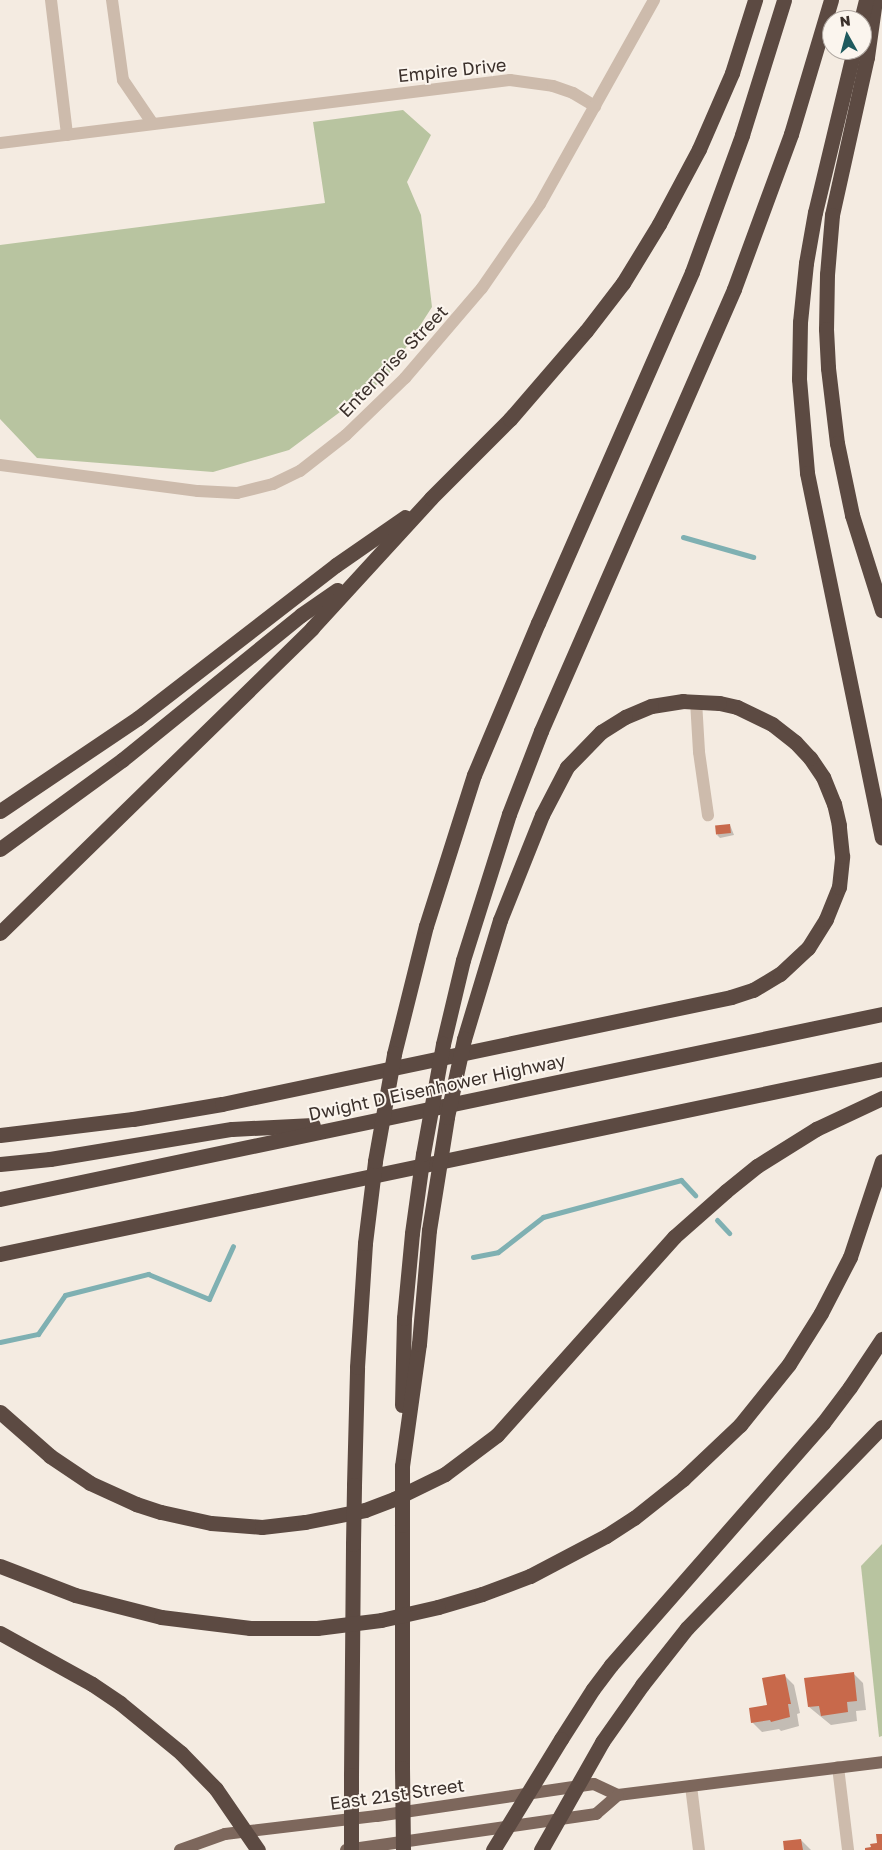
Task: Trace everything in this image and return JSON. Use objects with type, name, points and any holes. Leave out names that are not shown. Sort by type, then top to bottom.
[{"type":"highway","points":[[0,933],[312,628],[431,498],[510,419],[586,331],[623,283],[659,224],[699,149],[732,73],[755,0]]},
{"type":"highway","points":[[350,1850],[357,1367],[365,1243],[375,1161],[394,1054],[426,926],[474,775],[538,623],[692,272],[745,126],[784,0]]},
{"type":"highway","points":[[403,1850],[402,1466],[404,1318],[412,1233],[423,1154],[443,1044],[463,960],[509,814],[541,731],[734,289],[788,143],[831,0]]},
{"type":"highway","points":[[875,0],[867,57],[832,215],[828,257],[826,320],[828,368],[837,443],[852,515],[882,610]]},
{"type":"highway","points":[[852,60],[815,212],[806,263],[800,322],[800,389],[807,473],[882,837]]},
{"type":"highway","points":[[0,811],[138,718],[336,565],[431,498]]},
{"type":"highway","points":[[0,849],[122,760],[301,615],[359,575]]},
{"type":"highway","points":[[0,1135],[123,1120],[231,1102],[731,997],[768,982],[808,948],[819,933],[839,887],[842,856],[834,804],[823,777],[810,758],[795,742],[772,724],[737,706],[696,701],[651,706],[625,717],[590,742],[567,767],[542,815],[513,885],[489,954],[464,1039],[447,1117],[429,1230],[419,1344],[402,1466]]},
{"type":"highway","name":"Dwight D Eisenhower Highway","points":[[0,1199],[882,1014]]},
{"type":"highway","points":[[0,1254],[882,1069]]},
{"type":"highway","points":[[0,1412],[50,1456],[90,1483],[161,1512],[211,1522],[262,1527],[305,1522],[365,1510],[394,1499],[445,1474],[497,1435],[674,1237],[757,1166],[816,1129],[882,1098]]},
{"type":"highway","points":[[0,1164],[50,1159],[232,1129],[361,1122]]},
{"type":"highway","points":[[0,1566],[75,1595],[161,1617],[250,1628],[318,1628],[381,1620],[438,1607],[482,1594],[530,1576],[606,1536],[634,1518],[683,1479],[757,1407],[789,1364],[816,1321],[850,1257],[882,1161]]},
{"type":"highway","points":[[493,1850],[592,1689],[823,1423],[882,1339]]},
{"type":"highway","points":[[541,1850],[602,1742],[637,1690],[687,1628],[882,1427]]},
{"type":"highway","points":[[0,1632],[92,1684],[120,1703],[182,1753],[216,1790],[258,1850]]},
{"type":"main road","points":[[346,1850],[596,1814],[618,1795],[882,1762]]},
{"type":"main road","name":"East 21st Street","points":[[180,1850],[225,1834],[377,1816],[594,1784],[618,1795]]},
{"type":"street","points":[[51,0],[67,135]]},
{"type":"street","points":[[112,0],[123,80],[153,124]]},
{"type":"street","name":"Enterprise Street","points":[[0,465],[198,491],[238,493],[273,484],[300,471],[335,444],[379,404],[459,317],[529,222],[654,0]]},
{"type":"street","name":"Empire Drive","points":[[0,143],[510,80],[553,86],[573,93],[595,106]]},
{"type":"street","points":[[696,701],[699,752],[708,815]]},
{"type":"street","points":[[838,1767],[848,1850]]},
{"type":"street","points":[[691,1786],[699,1850]]},
{"type":"green space","points":[[403,110],[431,135],[407,182],[421,215],[432,307],[387,377],[289,450],[213,472],[37,458],[0,419],[0,245],[325,203],[313,122]]},
{"type":"green space","points":[[882,1544],[882,1736],[879,1737],[861,1566]]},
{"type":"building","points":[[730,824],[731,833],[716,835],[715,826]]},
{"type":"building","points":[[854,1672],[857,1701],[847,1702],[848,1712],[821,1716],[819,1706],[808,1707],[804,1678]]},
{"type":"building","points":[[785,1674],[791,1704],[788,1704],[790,1717],[771,1722],[770,1720],[751,1723],[749,1708],[767,1705],[762,1678]]},
{"type":"building","points":[[876,1834],[882,1834],[882,1850],[865,1850],[865,1848],[871,1847],[870,1844],[877,1843]]},
{"type":"building","points":[[801,1839],[803,1850],[784,1850],[783,1841]]},
{"type":"waterway","points":[[683,537],[753,557]]},
{"type":"waterway","points":[[473,1257],[498,1252],[543,1217],[681,1180],[695,1195]]},
{"type":"waterway","points":[[717,1220],[729,1233]]},
{"type":"waterway","points":[[0,1342],[38,1334],[65,1295],[148,1274],[209,1299],[233,1246]]}]
